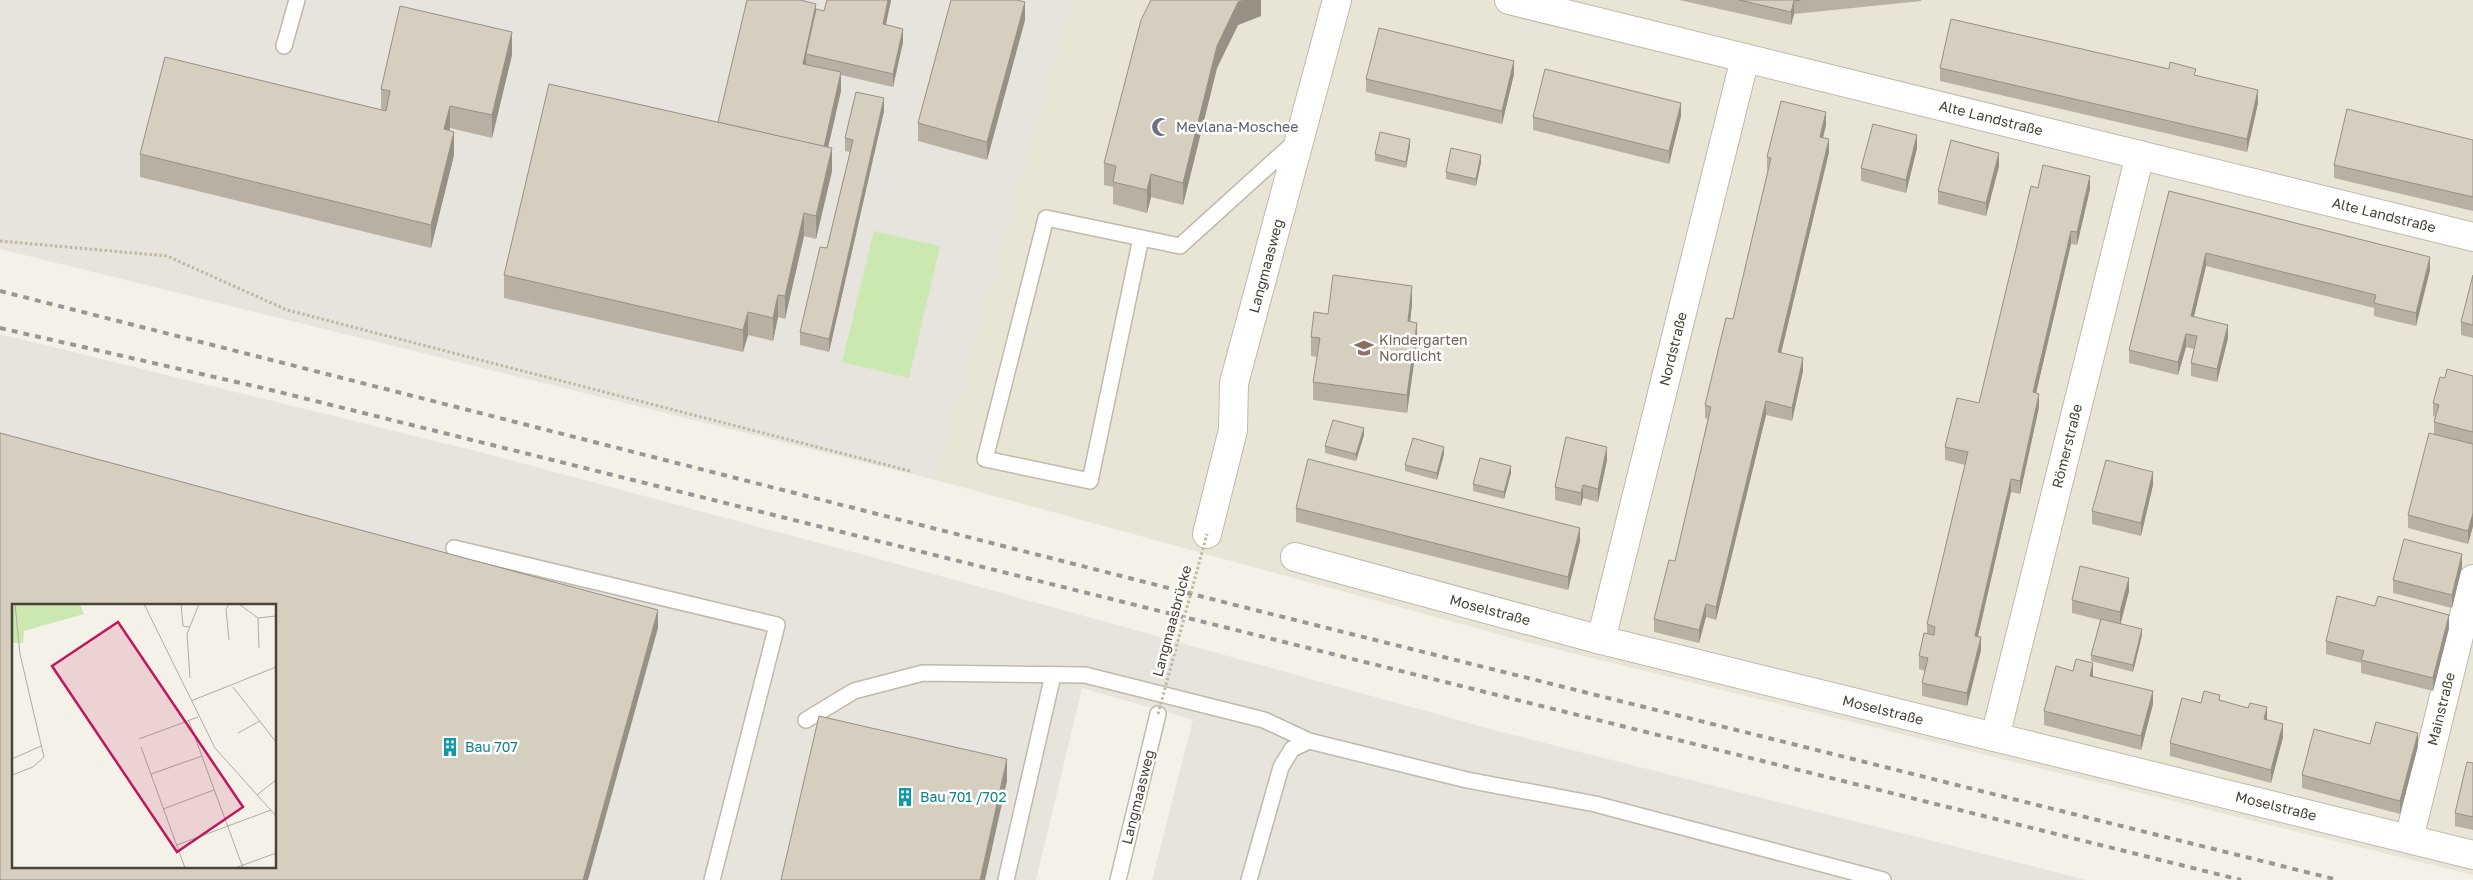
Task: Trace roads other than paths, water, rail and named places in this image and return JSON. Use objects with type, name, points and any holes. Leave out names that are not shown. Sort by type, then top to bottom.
[{"type":"street","name":"Langmaasweg","points":[[1208,534],[1234,430],[1234,383],[1337,0]]},
{"type":"street","name":"Alte Landstraße","points":[[1508,0],[2473,237]]},
{"type":"street","name":"Nordstraße","points":[[1601,640],[1745,58]]},
{"type":"street","name":"Römerstraße","points":[[1995,737],[2140,155]]},
{"type":"street","name":"Moselstraße","points":[[1295,556],[1601,640],[2473,855]]},
{"type":"street","name":"Mainstraße","points":[[2408,839],[2473,579]]},
{"type":"lane","points":[[284,46],[297,0]]},
{"type":"lane","points":[[1141,238],[1090,481],[985,459],[1046,218],[1180,246],[1301,136]]},
{"type":"lane","points":[[454,548],[777,625],[712,880]]},
{"type":"lane","points":[[806,720],[854,690],[923,673],[1085,675],[1264,720],[1309,741],[1467,780],[1595,804],[1882,880]]},
{"type":"lane","points":[[1006,880],[1053,676]]},
{"type":"lane","name":"Langmaasweg","points":[[1118,880],[1158,714]]},
{"type":"lane","points":[[1249,880],[1281,767],[1292,749],[1309,741]]},
{"type":"railway","points":[[0,291],[1255,610],[2338,880]]},
{"type":"railway","points":[[0,328],[267,389],[2241,880]]},
{"type":"place","name":"Mevlana-Moschee","points":[[1161,127]]},
{"type":"place","name":"Kindergarten Nordlicht","points":[[1364,348]]},
{"type":"place","name":"Bau 707","points":[[450,747]]},
{"type":"place","name":"Bau 701 /702","points":[[905,797]]}]
